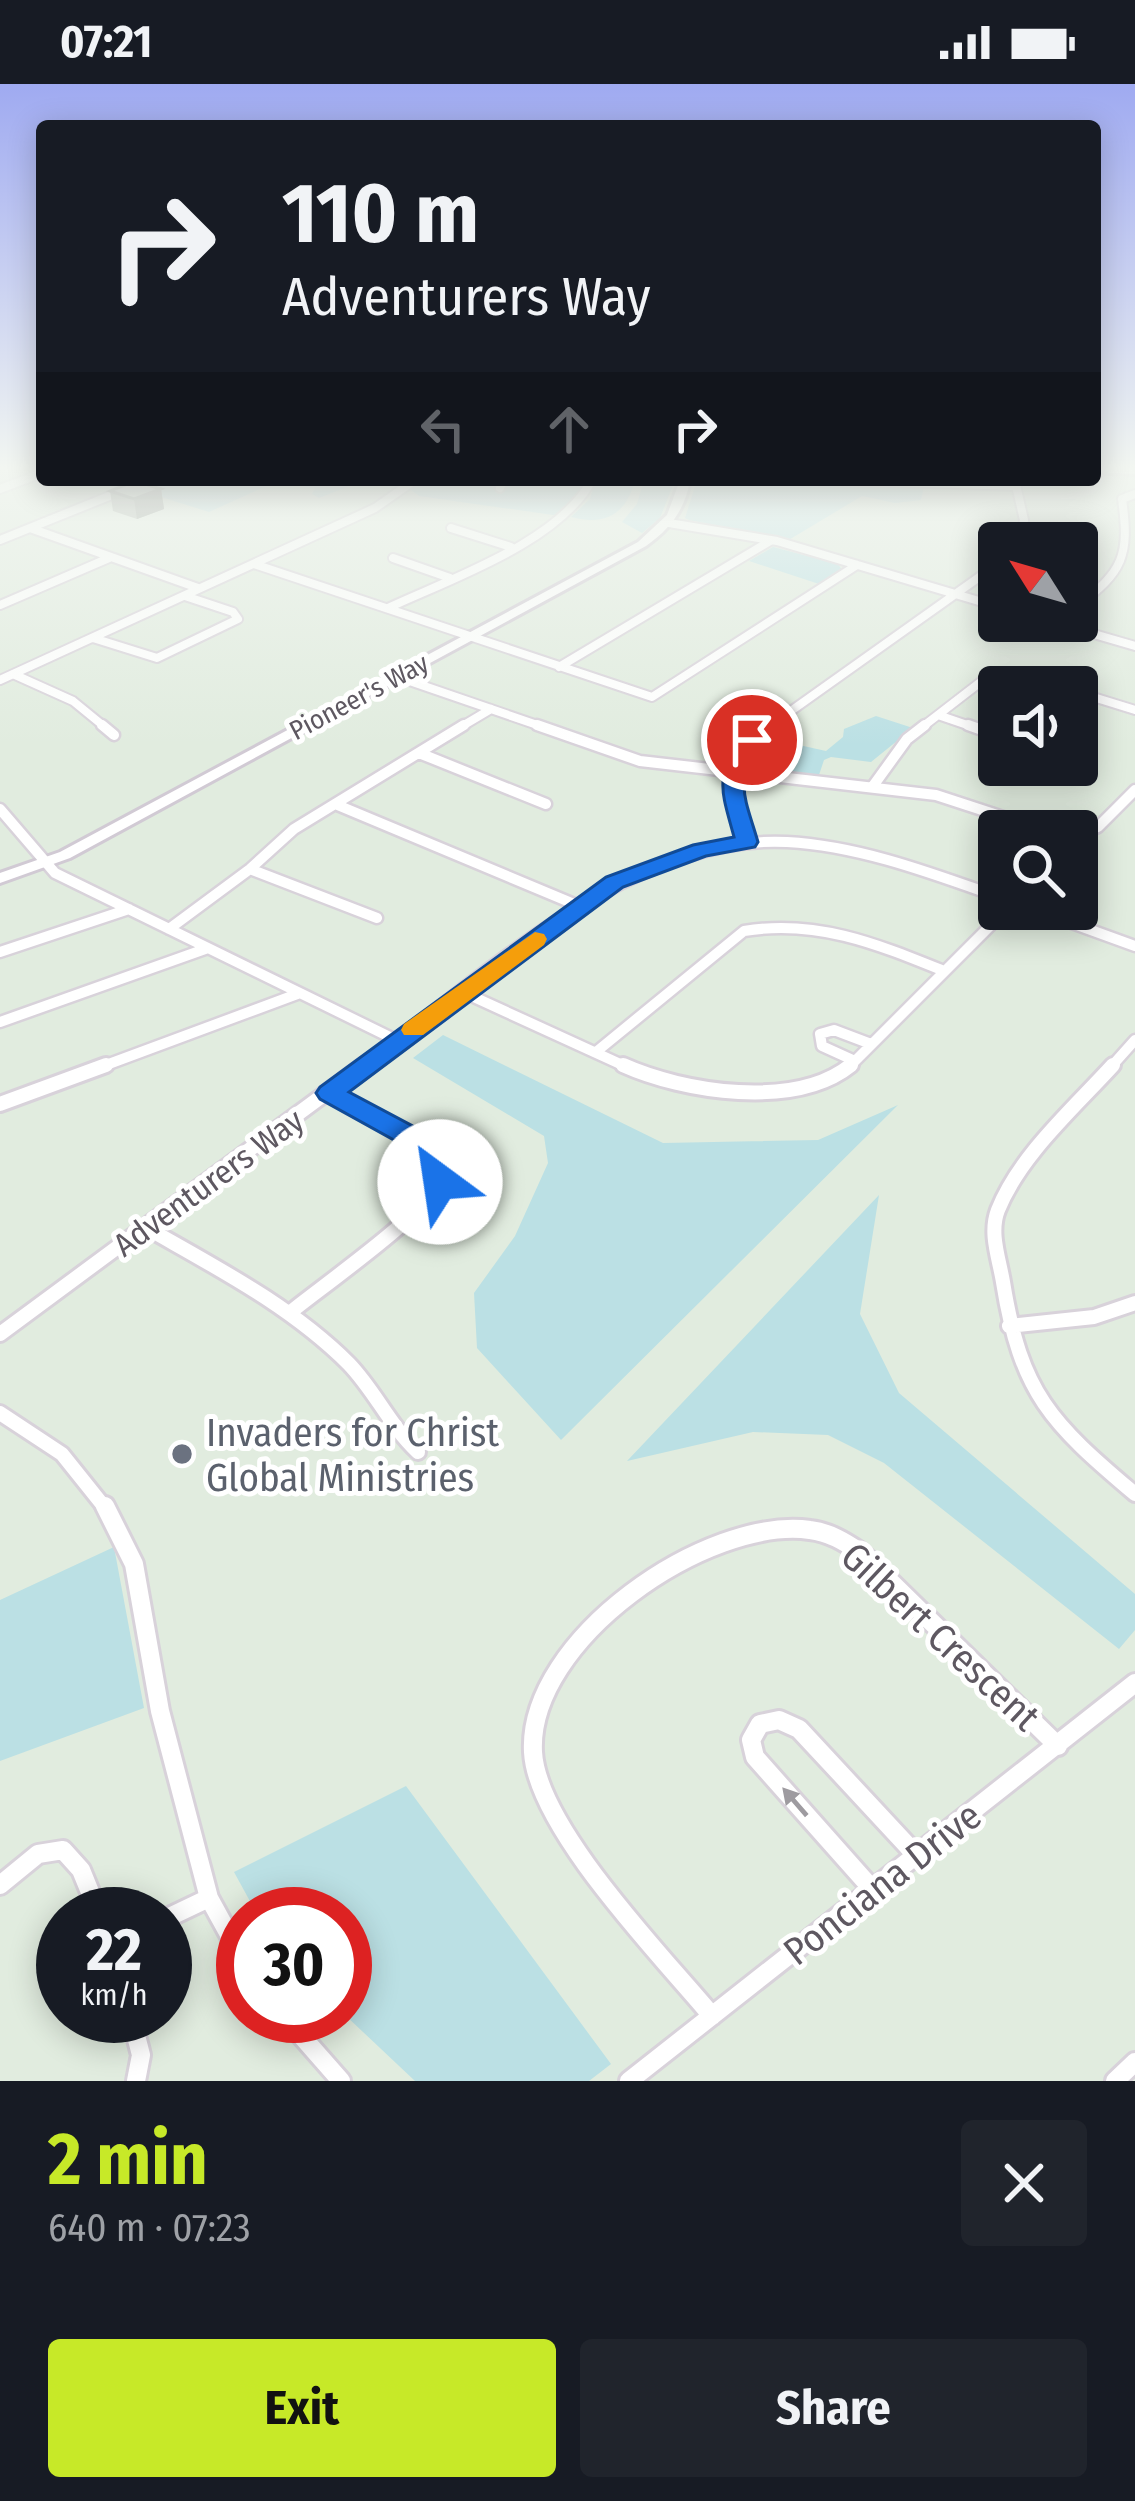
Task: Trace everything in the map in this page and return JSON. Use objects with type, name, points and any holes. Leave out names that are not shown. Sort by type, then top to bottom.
[{"type":"main road","name":"Pioneer's Way","points":[[0,878],[46,862],[616,558]]},
{"type":"street","points":[[0,605],[110,558]]},
{"type":"street","points":[[111,558],[198,588]]},
{"type":"street","points":[[0,680],[265,558]]},
{"type":"street","points":[[394,558],[450,578]]},
{"type":"street","points":[[388,608],[489,558]]},
{"type":"street","points":[[559,667],[741,558]]},
{"type":"street","points":[[834,558],[978,601]]},
{"type":"street","points":[[1098,591],[1126,568],[1128,558]]},
{"type":"street","points":[[254,563],[652,697],[857,565]]},
{"type":"street","points":[[747,842],[731,796],[732,774],[752,740],[978,578]]},
{"type":"street","points":[[93,638],[158,658],[238,619],[233,612],[184,596]]},
{"type":"street","points":[[1098,635],[1135,646]]},
{"type":"street","points":[[13,674],[73,701],[114,735]]},
{"type":"street","points":[[394,676],[640,761],[936,795],[982,810]]},
{"type":"street","points":[[872,786],[907,739],[978,684]]},
{"type":"street","points":[[1098,699],[1135,710]]},
{"type":"street","points":[[169,929],[250,869],[294,829],[490,709]]},
{"type":"street","points":[[938,715],[978,729]]},
{"type":"street","points":[[419,754],[545,804]]},
{"type":"street","points":[[1098,827],[1135,790]]},
{"type":"street","points":[[335,804],[578,906]]},
{"type":"street","points":[[0,809],[55,873],[398,1041]]},
{"type":"street","name":"Adventurers Way","points":[[0,1334],[578,906],[648,866],[747,842],[820,843],[864,850],[978,890]]},
{"type":"street","points":[[250,869],[376,918]]},
{"type":"street","points":[[0,952],[129,909]]},
{"type":"street","points":[[596,1052],[744,931],[772,924],[825,927],[944,970]]},
{"type":"street","points":[[465,993],[645,1075],[709,1090],[792,1090],[822,1082],[855,1060],[985,930]]},
{"type":"street","points":[[1091,930],[1135,946]]},
{"type":"street","points":[[0,1022],[208,948]]},
{"type":"street","points":[[0,1104],[300,993]]},
{"type":"street","points":[[855,1060],[822,1046],[820,1034],[839,1031],[871,1045]]},
{"type":"street","points":[[1134,1042],[1009,1189],[994,1220],[1009,1326],[1031,1395],[1071,1439],[1135,1494]]},
{"type":"street","points":[[292,1311],[418,1209],[440,1182],[440,1162],[429,1147],[330,1093]]},
{"type":"street","points":[[147,1228],[292,1311],[362,1378],[397,1433],[418,1452]]},
{"type":"street","points":[[1009,1326],[1094,1317],[1135,1303]]},
{"type":"street","points":[[0,1413],[62,1454],[104,1505],[134,1564],[160,1711],[216,1911]]},
{"type":"street","name":"Gilbert Crescent","points":[[712,2016],[568,1836],[538,1776],[533,1735],[547,1691],[572,1653],[625,1598],[662,1573],[718,1546],[775,1531],[819,1531],[860,1552],[1058,1746]]},
{"type":"street","name":"Ponciana Drive","points":[[629,2081],[1135,1683]]},
{"type":"street","points":[[873,1890],[755,1757],[751,1740],[760,1724],[779,1720],[799,1729],[917,1856]]},
{"type":"street","points":[[0,1885],[32,1855],[49,1847],[65,1850],[83,1868],[90,1887]]},
{"type":"street","points":[[192,1906],[209,1898]]},
{"type":"street","points":[[136,2081],[141,2056],[138,2043]]},
{"type":"street","points":[[308,2043],[341,2081]]},
{"type":"street","points":[[1115,2081],[1135,2062]]},
{"type":"shaded area","points":[[816,558],[838,564],[842,570],[819,584],[749,561]]},
{"type":"shaded area","points":[[876,716],[913,728],[871,762],[831,757],[824,760],[819,775],[771,771],[753,762],[764,745],[790,743],[826,751],[843,737],[844,729]]},
{"type":"shaded area","points":[[443,1035],[663,1143],[818,1140],[898,1105],[561,1440],[477,1348],[474,1293],[515,1236],[548,1163],[544,1136],[413,1058]]},
{"type":"shaded area","points":[[879,1195],[860,1314],[899,1393],[1135,1594],[1135,1630],[1119,1649],[884,1463],[828,1435],[753,1432],[627,1461]]},
{"type":"shaded area","points":[[114,1547],[144,1708],[0,1761],[0,1600]]},
{"type":"shaded area","points":[[406,1786],[611,2064],[589,2081],[415,2081],[372,2040],[372,1887],[242,1887],[234,1872]]},
{"type":"slow traffic","points":[[414,1030],[535,939]]},
{"type":"place","name":"Invaders for Christ Global Ministries","points":[[182,1454]]},
{"type":"route","points":[[440,1182],[440,1162],[429,1147],[330,1093],[614,882],[701,850],[747,842],[730,783],[735,763],[752,740]]}]
